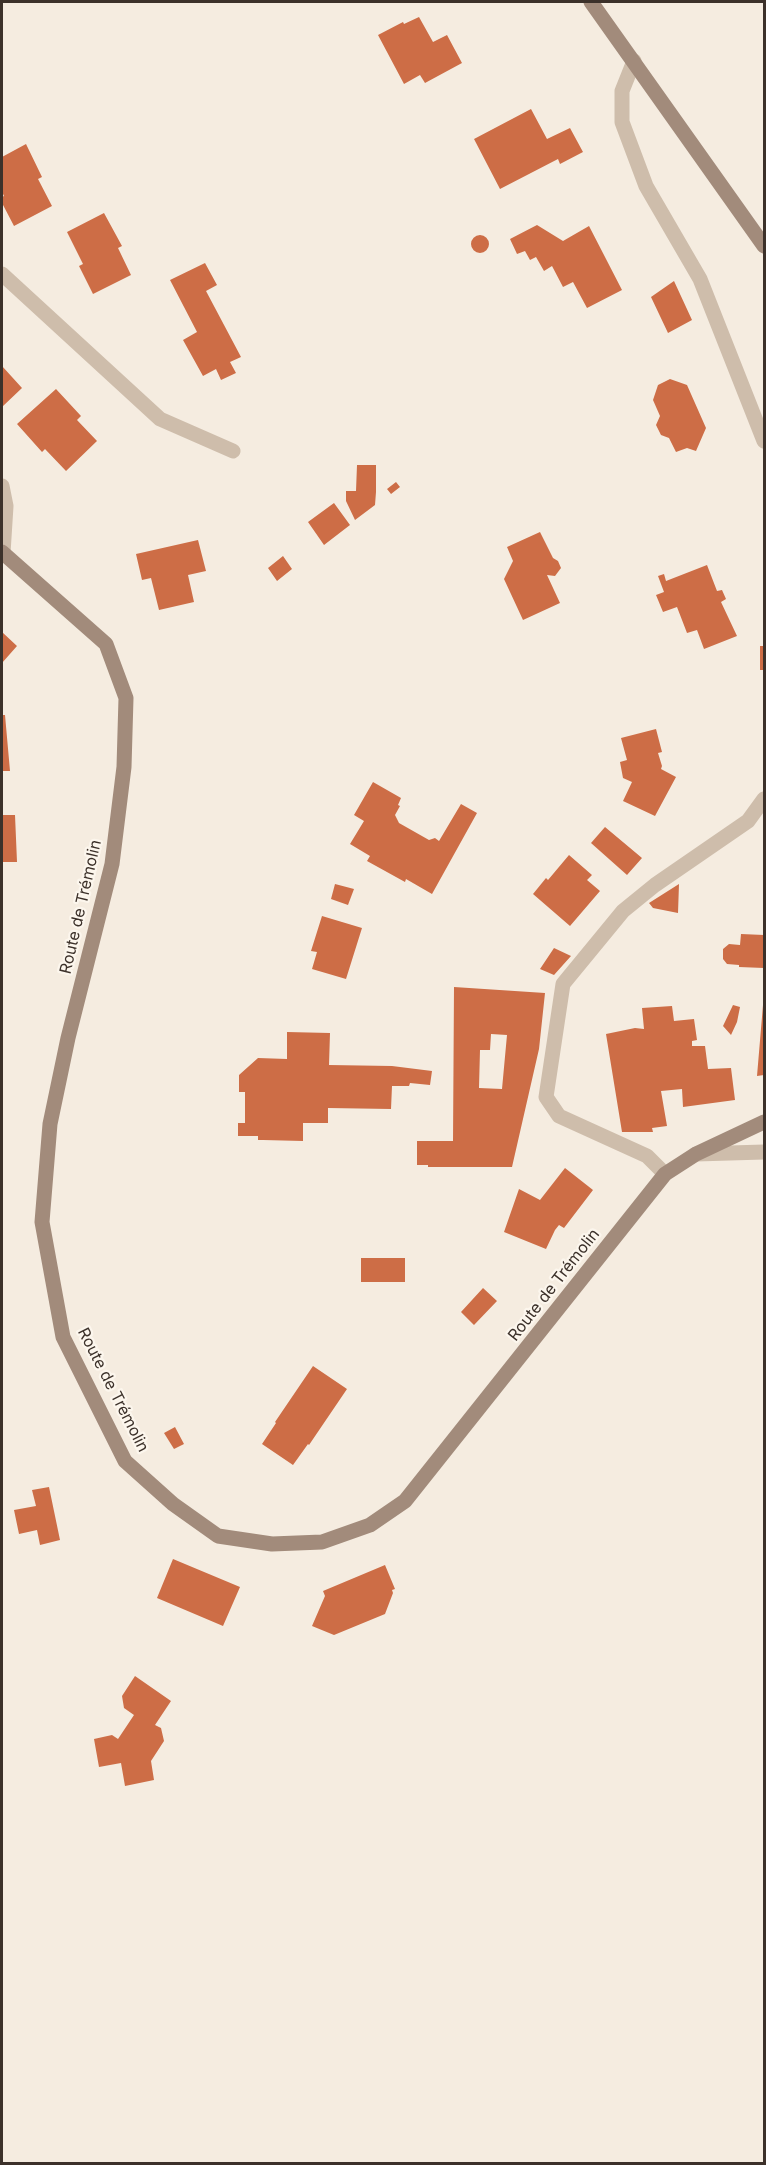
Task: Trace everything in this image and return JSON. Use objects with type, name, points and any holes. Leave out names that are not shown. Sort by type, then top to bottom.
[{"type":"street","points":[[591,2],[765,246]]},
{"type":"street","points":[[634,61],[622,91],[622,122],[646,186],[700,279],[765,441]]},
{"type":"street","points":[[2,274],[160,419],[233,451]]},
{"type":"street","points":[[2,486],[6,506],[2,553]]},
{"type":"street","name":"Route de Trémolin","points":[[2,553],[106,644],[126,698],[124,767],[112,864],[68,1038],[50,1124],[42,1221],[63,1337],[125,1461],[173,1504],[218,1536],[272,1544],[322,1542],[370,1525],[405,1501],[665,1174],[696,1154],[765,1122]]},
{"type":"street","points":[[665,1174],[647,1156],[560,1116],[546,1097],[563,984],[623,910],[655,885],[748,821],[765,799]]},
{"type":"street","points":[[696,1154],[765,1152]]},
{"type":"building","points":[[419,17],[433,42],[447,35],[462,63],[425,83],[420,75],[404,84],[378,35],[403,22],[404,24]]},
{"type":"building","points":[[531,109],[547,139],[570,128],[583,152],[560,164],[558,159],[500,189],[474,139]]},
{"type":"building","points":[[26,144],[42,177],[38,179],[52,206],[14,226],[2,203],[4,196],[2,157]]},
{"type":"building","points":[[104,213],[122,246],[118,248],[131,275],[93,294],[79,266],[83,264],[67,232]]},
{"type":"building","points":[[537,225],[563,241],[589,226],[622,290],[587,308],[573,282],[563,287],[552,266],[544,271],[536,257],[530,260],[525,251],[517,254],[510,239]]},
{"type":"building","points":[[480,235],[486,238],[489,244],[486,250],[480,253],[474,250],[471,244],[474,238]]},
{"type":"building","points":[[205,263],[217,285],[206,291],[241,357],[230,362],[236,373],[221,380],[216,369],[203,376],[183,340],[197,332],[170,280]]},
{"type":"building","points":[[674,281],[692,320],[668,333],[651,297]]},
{"type":"building","points":[[2,366],[22,388],[2,407]]},
{"type":"building","points":[[670,379],[687,385],[706,428],[696,451],[687,448],[676,452],[669,438],[661,435],[656,425],[660,416],[653,400],[658,385]]},
{"type":"building","points":[[56,389],[81,416],[77,420],[97,441],[66,471],[45,449],[42,452],[17,424]]},
{"type":"building","points":[[357,465],[376,465],[376,492],[375,505],[355,520],[346,501],[346,491],[356,491]]},
{"type":"building","points":[[396,482],[400,487],[391,494],[387,489]]},
{"type":"building","points":[[334,503],[350,525],[324,545],[308,522]]},
{"type":"building","points":[[540,532],[553,558],[558,561],[561,568],[555,576],[547,575],[560,603],[523,620],[504,579],[513,561],[507,547]]},
{"type":"building","points":[[198,540],[206,571],[188,575],[194,602],[159,610],[151,578],[142,580],[136,554]]},
{"type":"building","points":[[283,556],[292,569],[277,581],[268,568]]},
{"type":"building","points":[[707,565],[717,591],[722,590],[726,599],[721,602],[737,636],[704,649],[697,630],[687,633],[677,607],[663,612],[656,595],[664,592],[658,576],[664,574],[666,581]]},
{"type":"building","points":[[2,632],[17,646],[2,663]]},
{"type":"building","points":[[760,646],[764,646],[764,670],[760,670]]},
{"type":"building","points":[[2,715],[5,715],[10,771],[2,771]]},
{"type":"building","points":[[656,729],[662,752],[658,753],[661,769],[676,777],[655,816],[623,801],[632,782],[623,778],[620,762],[627,760],[621,738]]},
{"type":"building","points":[[373,782],[401,798],[395,815],[399,823],[429,840],[435,838],[439,841],[461,804],[477,813],[432,894],[367,861],[370,856],[350,844],[364,821],[354,815]]},
{"type":"building","points":[[2,815],[15,815],[17,862],[2,862]]},
{"type":"building","points":[[605,827],[642,858],[627,875],[591,843]]},
{"type":"building","points":[[569,855],[592,875],[587,880],[600,891],[570,926],[533,894]]},
{"type":"building","points":[[335,884],[354,889],[348,905],[331,899]]},
{"type":"building","points":[[679,884],[678,913],[653,908],[649,903]]},
{"type":"building","points":[[322,916],[362,928],[346,979],[312,969],[317,952],[311,951]]},
{"type":"building","points":[[741,934],[764,935],[764,968],[739,967],[739,965],[727,964],[723,959],[723,949],[729,944],[740,945]]},
{"type":"building","points":[[554,948],[571,956],[554,975],[540,969]]},
{"type":"building","points":[[454,987],[545,993],[539,1049],[512,1167],[417,1165],[417,1141],[453,1141]],"holes":[[[491,1034],[507,1035],[502,1089],[479,1088],[480,1050],[490,1050]]]},
{"type":"building","points":[[733,1005],[740,1007],[731,1035],[723,1026]]},
{"type":"building","points":[[763,1005],[764,1075],[757,1076]]},
{"type":"building","points":[[672,1006],[674,1021],[694,1019],[697,1040],[692,1041],[692,1046],[705,1046],[708,1069],[731,1068],[735,1100],[683,1107],[682,1089],[661,1091],[667,1126],[652,1128],[653,1132],[622,1132],[606,1034],[635,1028],[644,1029],[642,1008]]},
{"type":"building","points":[[287,1032],[330,1033],[329,1065],[392,1066],[432,1071],[430,1085],[410,1083],[409,1086],[392,1086],[391,1109],[328,1108],[328,1123],[303,1123],[303,1141],[258,1140],[258,1136],[238,1136],[238,1123],[245,1123],[245,1092],[239,1092],[239,1075],[258,1058],[287,1059]]},
{"type":"building","points":[[565,1168],[593,1190],[564,1228],[559,1225],[555,1230],[546,1249],[504,1232],[519,1189],[540,1200]]},
{"type":"building","points":[[361,1258],[405,1258],[405,1282],[361,1282]]},
{"type":"building","points":[[483,1288],[497,1301],[474,1325],[461,1312]]},
{"type":"building","points":[[313,1366],[347,1389],[293,1465],[262,1444]]},
{"type":"building","points":[[175,1427],[184,1444],[174,1449],[164,1433]]},
{"type":"building","points":[[49,1487],[60,1540],[40,1545],[37,1530],[19,1534],[14,1510],[36,1506],[32,1490]]},
{"type":"building","points":[[173,1559],[240,1587],[223,1626],[157,1598]]},
{"type":"building","points":[[385,1565],[395,1589],[392,1590],[385,1614],[334,1635],[312,1626],[325,1596],[323,1591]]},
{"type":"building","points":[[135,1676],[171,1701],[155,1725],[161,1728],[164,1741],[151,1761],[154,1780],[125,1786],[121,1763],[99,1767],[94,1739],[112,1735],[118,1739],[134,1715],[124,1708],[122,1696]]}]
